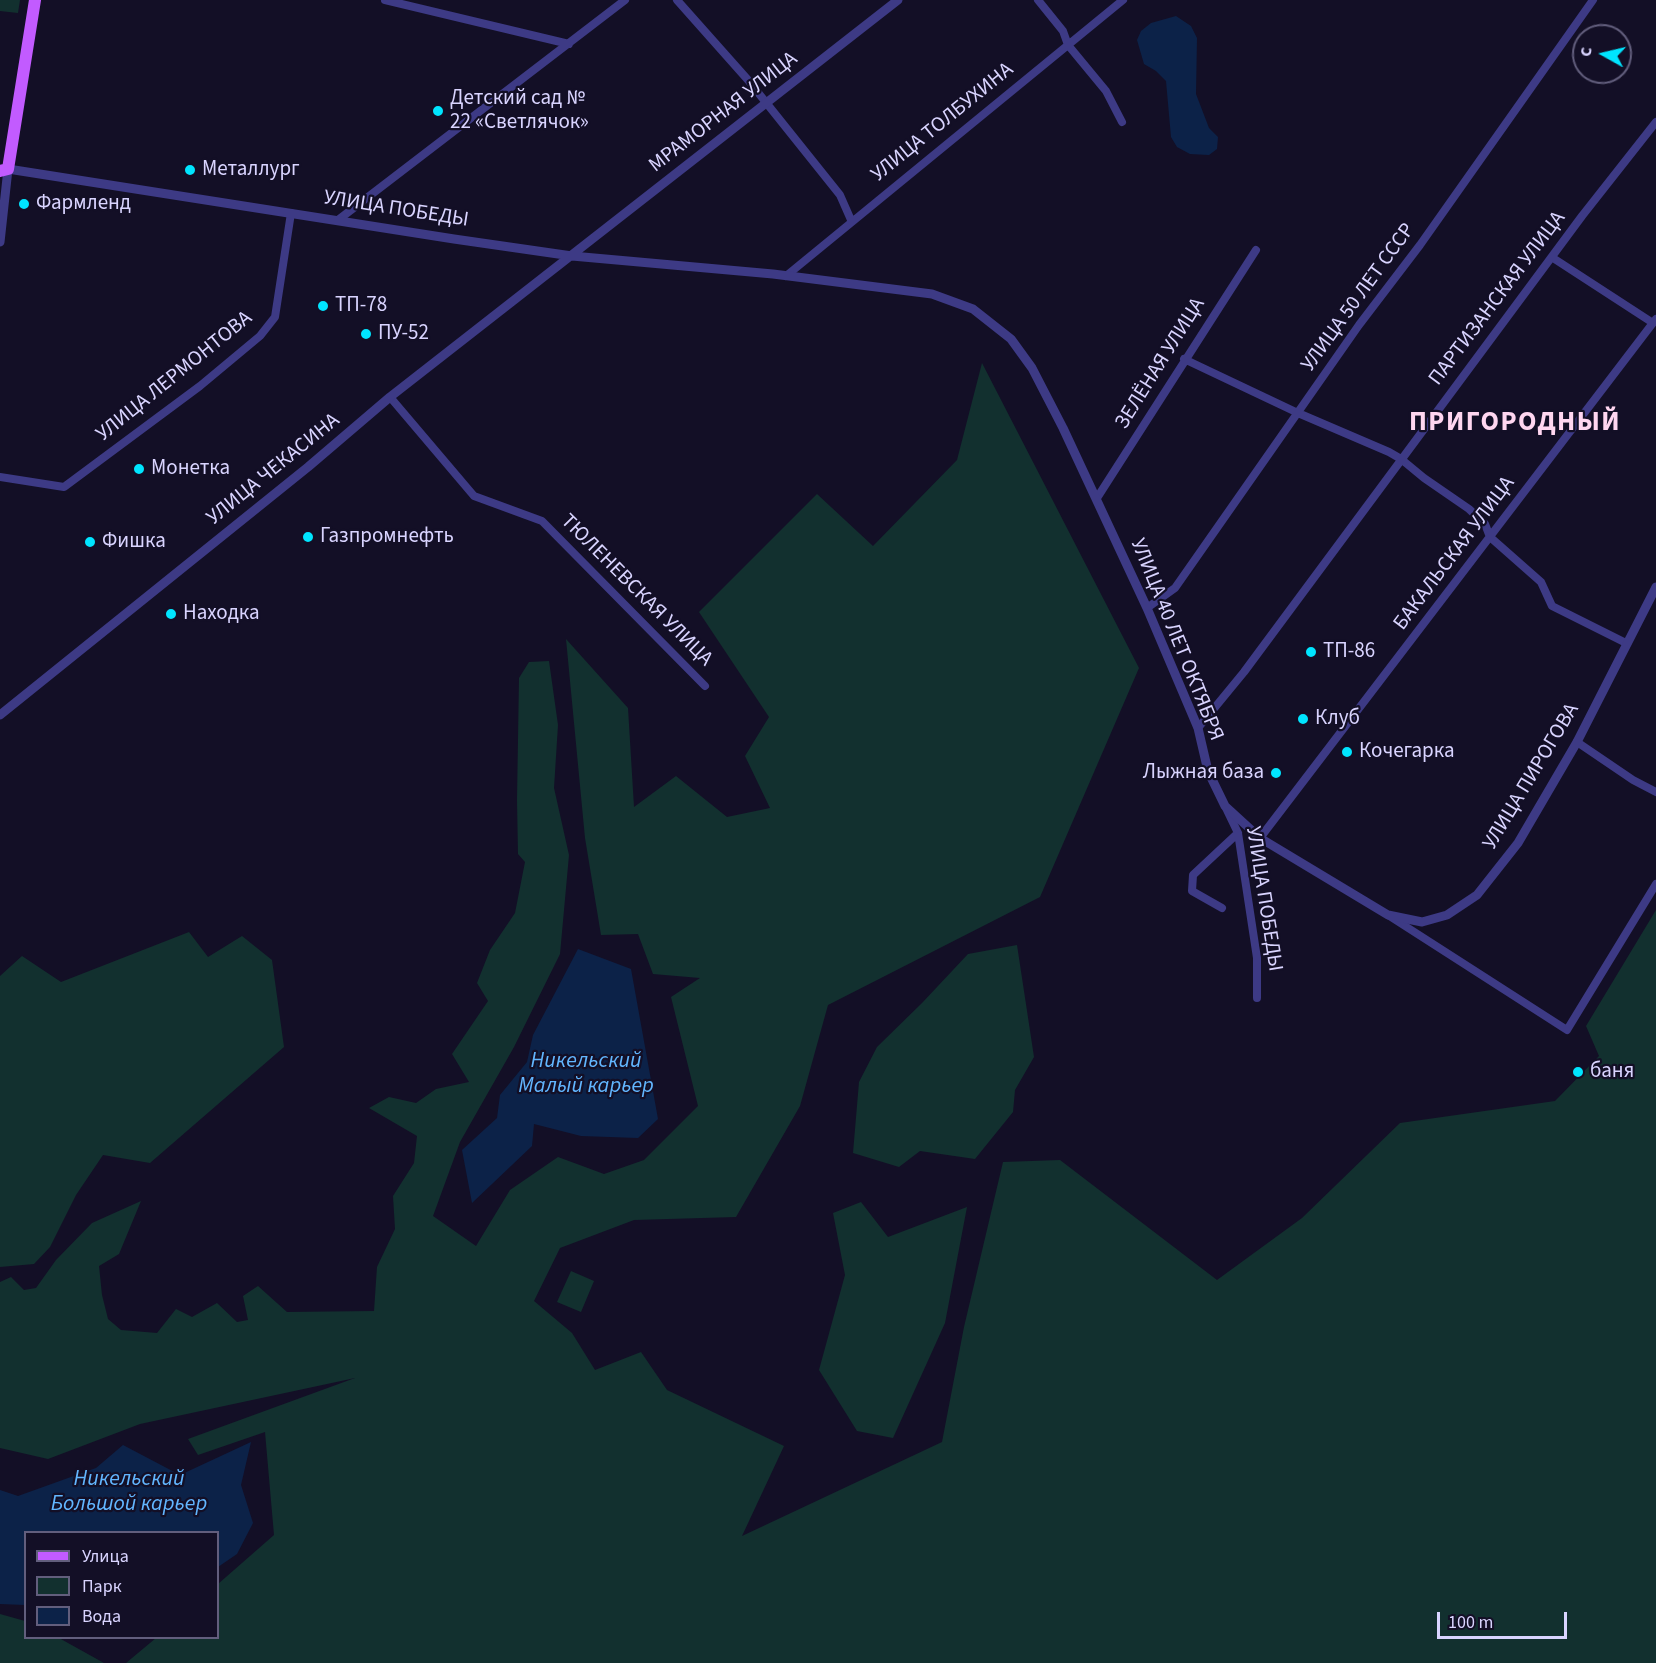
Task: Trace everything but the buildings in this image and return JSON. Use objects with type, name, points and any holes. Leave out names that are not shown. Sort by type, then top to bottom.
[{"type":"main road","points":[[4,170],[35,0]]},
{"type":"street","points":[[385,0],[569,44]]},
{"type":"street","points":[[338,220],[625,0]]},
{"type":"street","points":[[677,0],[748,80],[840,195],[851,220]]},
{"type":"street","name":"МРАМОРНАЯ УЛИЦА","points":[[572,255],[898,0]]},
{"type":"street","points":[[1038,0],[1063,31],[1068,45],[1106,91],[1122,122]]},
{"type":"street","name":"УЛИЦА ТОЛБУХИНА","points":[[786,276],[851,220],[1123,0]]},
{"type":"street","name":"УЛИЦА 50 ЛЕТ СССР","points":[[1147,608],[1175,588],[1359,325],[1420,245],[1593,0]]},
{"type":"street","name":"ПАРТИЗАНСКАЯ УЛИЦА","points":[[1198,728],[1244,672],[1582,216],[1656,122]]},
{"type":"street","name":"УЛИЦА ПОБЕДЫ","points":[[4,170],[572,255],[786,276]]},
{"type":"street","points":[[0,242],[4,170]]},
{"type":"street","name":"УЛИЦА ЛЕРМОНТОВА","points":[[0,477],[64,487],[200,386],[260,336],[275,317],[291,213]]},
{"type":"street","name":"ЗЕЛЁНАЯ УЛИЦА","points":[[1096,498],[1256,250]]},
{"type":"street","name":"УЛИЦА ЧЕКАСИНА","points":[[0,715],[308,467],[390,397],[572,255]]},
{"type":"street","points":[[1552,258],[1654,321]]},
{"type":"street","name":"УЛИЦА 40 ЛЕТ ОКТЯБРЯ","points":[[786,276],[932,294],[974,309],[1011,339],[1032,368],[1147,608],[1198,728],[1208,771],[1225,806],[1260,838],[1389,915],[1567,1030],[1656,884]]},
{"type":"street","name":"БАКАЛЬСКАЯ УЛИЦА","points":[[1260,838],[1654,321]]},
{"type":"street","points":[[1184,359],[1401,459],[1424,478],[1470,509],[1485,524],[1490,537],[1541,582],[1552,606],[1626,643]]},
{"type":"street","name":"ТЮЛЕНЕВСКАЯ УЛИЦА","points":[[390,397],[474,496],[542,521],[705,686]]},
{"type":"street","name":"УЛИЦА ПИРОГОВА","points":[[1389,915],[1422,922],[1447,915],[1477,895],[1518,843],[1577,742],[1656,587]]},
{"type":"street","points":[[1577,742],[1656,792]]},
{"type":"street","name":"УЛИЦА ПОБЕДЫ","points":[[1225,806],[1238,833],[1257,958],[1257,998]]},
{"type":"street","points":[[1222,908],[1192,891],[1193,875],[1238,833]]},
{"type":"green space","points":[[0,0],[20,0],[18,13],[0,11]]},
{"type":"green space","points":[[982,363],[1139,668],[1040,897],[828,1005],[800,1106],[736,1217],[634,1220],[560,1248],[534,1301],[572,1333],[595,1370],[641,1352],[667,1390],[784,1446],[742,1536],[942,1442],[964,1327],[1003,1162],[1060,1160],[1217,1280],[1302,1218],[1400,1123],[1555,1101],[1599,1056],[1586,1026],[1656,910],[1656,1663],[126,1663],[155,1639],[219,1639],[219,1583],[274,1535],[265,1432],[198,1455],[188,1439],[355,1378],[140,1424],[48,1459],[0,1448],[0,1282],[11,1277],[24,1290],[36,1288],[56,1260],[92,1223],[141,1201],[119,1254],[99,1266],[102,1295],[108,1319],[121,1330],[157,1333],[176,1309],[192,1317],[217,1303],[237,1322],[248,1320],[243,1296],[258,1286],[287,1312],[374,1311],[377,1267],[395,1229],[393,1196],[414,1163],[417,1136],[369,1108],[389,1097],[416,1103],[436,1089],[469,1082],[452,1054],[488,1001],[477,983],[490,950],[515,913],[525,862],[518,854],[519,678],[529,662],[549,661],[558,725],[554,788],[569,855],[560,954],[514,1047],[460,1142],[433,1216],[476,1246],[510,1190],[558,1157],[604,1174],[644,1160],[698,1106],[671,997],[700,978],[653,974],[638,934],[601,935],[585,838],[566,639],[628,708],[634,807],[676,776],[727,817],[770,808],[745,756],[769,717],[699,612],[817,494],[873,546],[957,460]]},
{"type":"green space","points":[[189,932],[208,957],[242,936],[272,960],[284,1047],[150,1163],[103,1155],[76,1195],[50,1247],[34,1264],[0,1267],[0,976],[22,956],[61,982]]},
{"type":"green space","points":[[1017,945],[1034,1057],[1015,1090],[1013,1112],[975,1159],[920,1151],[899,1167],[853,1153],[859,1082],[877,1047],[968,954]]},
{"type":"green space","points":[[861,1202],[888,1237],[967,1207],[945,1323],[893,1438],[857,1431],[819,1370],[845,1275],[833,1213]]},
{"type":"green space","points":[[571,1271],[594,1281],[581,1312],[557,1302]]},
{"type":"green space","points":[[0,1614],[24,1621],[24,1639],[61,1639],[104,1663],[0,1663]]},
{"type":"water","points":[[1176,16],[1191,26],[1197,38],[1196,94],[1209,128],[1218,137],[1217,149],[1209,155],[1190,154],[1177,147],[1171,137],[1166,81],[1144,64],[1137,40],[1141,31],[1151,23]]},
{"type":"water","name":"Никельский Малый карьер","points":[[578,949],[631,969],[658,1119],[638,1138],[581,1136],[534,1124],[532,1146],[472,1203],[462,1150],[497,1118],[500,1095],[527,1062],[533,1035]]},
{"type":"water","name":"Никельский Большой карьер","points":[[251,1442],[241,1485],[253,1523],[237,1554],[219,1566],[219,1531],[24,1531],[24,1605],[0,1604],[0,1490],[18,1496],[96,1468],[123,1445],[180,1475]]},
{"type":"place","name":"Детский сад № 22 «Светлячок»","points":[[438,111]]},
{"type":"place","name":"Металлург","points":[[190,170]]},
{"type":"place","name":"Фармленд","points":[[24,204]]},
{"type":"place","name":"ТП-78","points":[[323,306]]},
{"type":"place","name":"ПУ-52","points":[[366,334]]},
{"type":"place","name":"Монетка","points":[[139,469]]},
{"type":"place","name":"Газпромнефть","points":[[308,537]]},
{"type":"place","name":"Фишка","points":[[90,542]]},
{"type":"place","name":"Находка","points":[[171,614]]},
{"type":"place","name":"ТП-86","points":[[1311,652]]},
{"type":"place","name":"Клуб","points":[[1303,719]]},
{"type":"place","name":"Кочегарка","points":[[1347,752]]},
{"type":"place","name":"Лыжная база","points":[[1276,773]]},
{"type":"place","name":"баня","points":[[1578,1072]]},
{"type":"district","name":"ПРИГОРОДНЫЙ","points":[[1515,424]]}]
